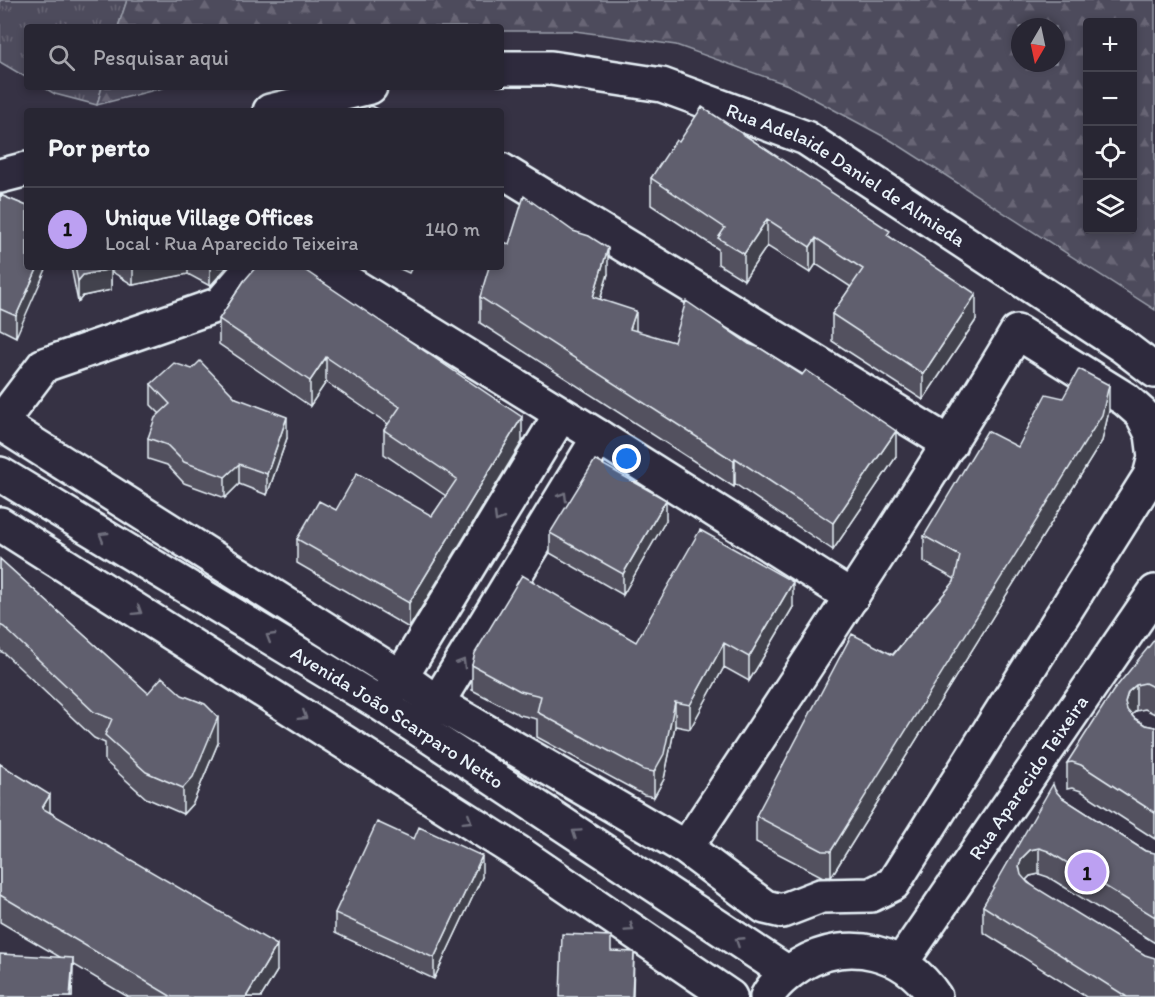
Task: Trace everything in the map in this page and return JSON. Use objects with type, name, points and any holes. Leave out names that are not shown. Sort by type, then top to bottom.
[{"type":"street","name":"Rua Adelaide Daniel de Almieda","points":[[504,68],[551,68],[662,85],[806,138],[1121,345],[1155,371]]},
{"type":"street","points":[[282,108],[358,90]]},
{"type":"street","points":[[0,176],[24,170]]},
{"type":"street","points":[[504,172],[950,444]]},
{"type":"street","points":[[249,270],[220,304],[44,365],[0,423],[401,677],[438,703],[686,848],[765,907],[782,911],[821,896],[871,895],[893,884],[1150,476],[1155,457],[1152,434],[1142,414],[1125,399],[1017,332],[950,444],[852,597],[686,848]]},
{"type":"street","points":[[328,270],[852,597]]},
{"type":"street","points":[[381,704],[401,677],[561,414]]},
{"type":"street","points":[[417,728],[438,703],[598,437]]},
{"type":"street","name":"Avenida João Scarparo Netto","points":[[0,474],[381,704],[777,985]]},
{"type":"street","points":[[0,524],[516,851],[730,997]]},
{"type":"street","name":"Rua Aparecido Teixeira","points":[[901,963],[1155,592]]},
{"type":"street","points":[[777,985],[813,957],[843,950],[873,951],[901,963],[925,981],[936,997]]},
{"type":"green space","points":[[0,0],[127,0],[119,24],[24,24],[24,76],[0,62]]},
{"type":"green space","points":[[127,0],[1155,0],[1155,310],[892,141],[788,85],[676,45],[575,31],[504,31],[504,24],[119,24]]},
{"type":"green space","points":[[48,90],[101,90],[97,105],[55,94]]},
{"type":"green space","points":[[101,90],[154,90],[97,105]]},
{"type":"building","points":[[702,107],[890,231],[887,235],[976,294],[923,374],[832,314],[863,269],[816,238],[810,247],[767,219],[744,254],[718,238],[725,228],[651,178],[676,140],[679,142]]},
{"type":"building","points":[[0,195],[24,205],[24,270],[37,270],[16,316],[0,309]]},
{"type":"building","points":[[524,196],[573,231],[589,236],[608,248],[593,297],[636,311],[630,329],[674,342],[686,301],[749,344],[760,348],[802,375],[806,370],[896,431],[833,523],[735,458],[734,461],[480,297],[488,270],[504,270],[504,242],[509,244]]},
{"type":"building","points":[[76,270],[106,270],[83,275],[78,281]]},
{"type":"building","points":[[253,270],[304,270],[522,417],[409,603],[297,539],[319,501],[336,510],[357,473],[432,516],[457,479],[384,430],[400,407],[326,357],[310,381],[219,319]]},
{"type":"building","points":[[200,361],[236,398],[287,417],[267,474],[239,464],[225,477],[184,462],[167,445],[148,438],[155,418],[170,404],[151,384],[174,363],[192,369]]},
{"type":"building","points":[[1079,369],[1109,385],[1102,415],[831,851],[823,851],[756,816],[852,634],[893,655],[954,582],[960,556],[924,536],[987,431],[1018,447],[1046,394],[1063,398]]},
{"type":"building","points":[[595,460],[666,500],[623,574],[550,533]]},
{"type":"building","points":[[700,530],[793,582],[749,657],[724,643],[690,705],[675,702],[664,754],[654,772],[644,770],[537,712],[541,696],[520,691],[472,665],[475,653],[522,575],[636,642]]},
{"type":"building","points":[[0,559],[148,693],[162,677],[182,695],[205,704],[218,717],[193,777],[183,788],[146,772],[105,735],[112,719],[94,712],[0,625]]},
{"type":"building","points":[[1155,639],[1155,688],[1145,683],[1136,685],[1128,692],[1125,702],[1127,710],[1134,718],[1145,725],[1155,727],[1155,813],[1081,765],[1067,763],[1113,691]]},
{"type":"building","points":[[0,764],[50,795],[42,808],[277,945],[246,997],[172,997],[0,895]]},
{"type":"building","points":[[1053,784],[1061,797],[1145,851],[1155,853],[1155,917],[1048,851],[1039,848],[1030,850],[1022,858],[1019,866],[1021,875],[1028,883],[1145,955],[1155,958],[1155,997],[1127,997],[983,906]]},
{"type":"building","points":[[377,822],[414,839],[419,827],[482,856],[434,958],[335,913]]},
{"type":"building","points":[[562,934],[611,936],[611,951],[634,952],[632,997],[560,997]]},
{"type":"building","points":[[0,954],[73,958],[70,997],[0,997]]},
{"type":"place","name":"Unique Village Offices","points":[[1087,872]]}]
